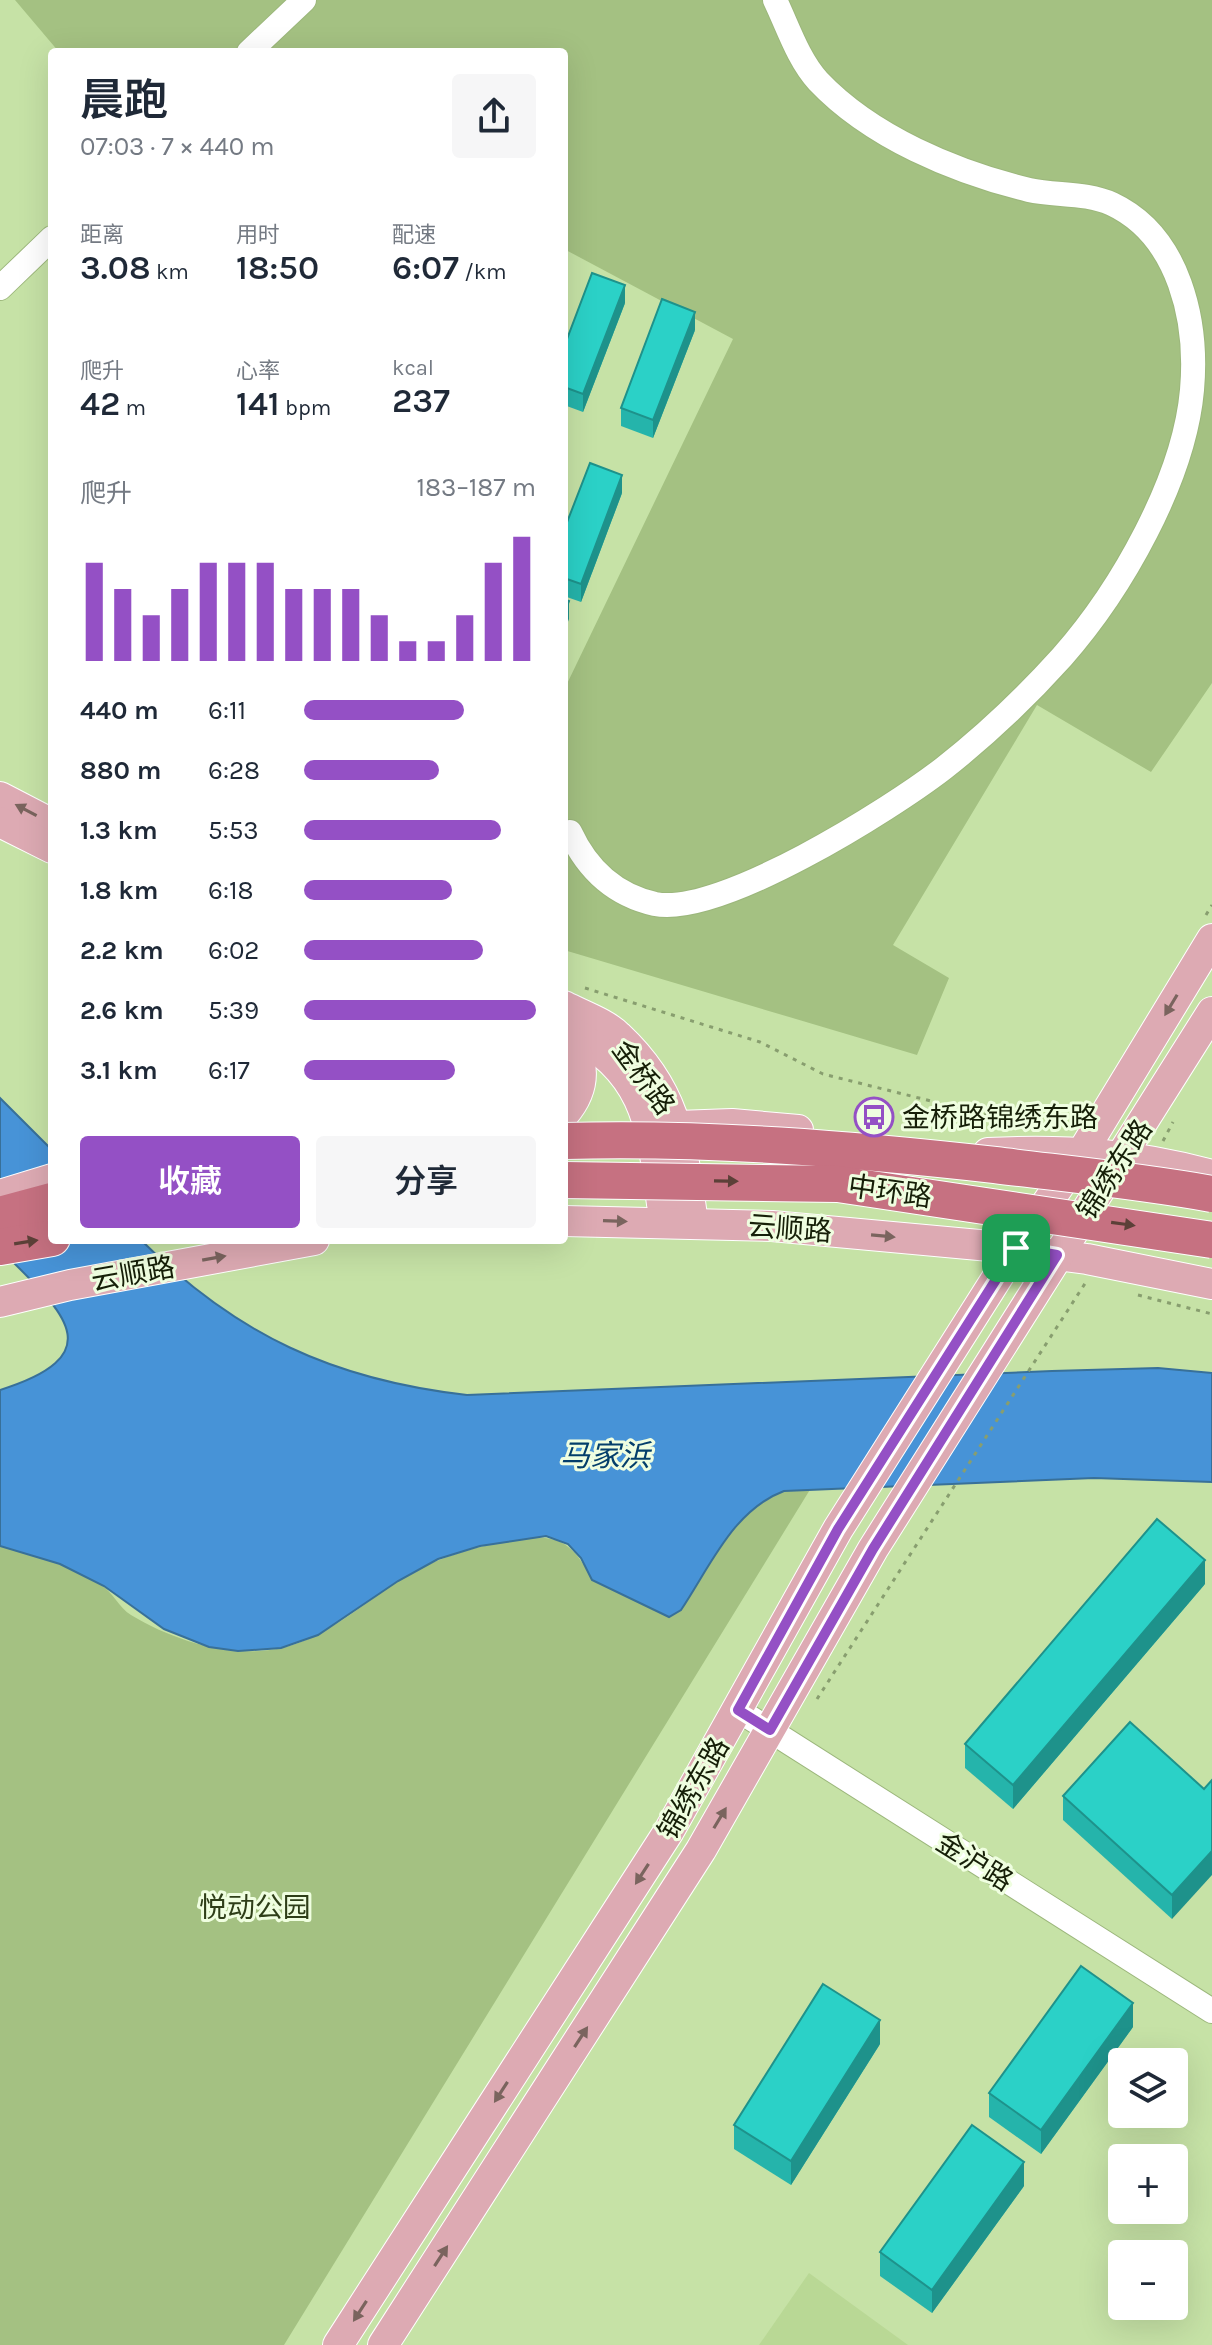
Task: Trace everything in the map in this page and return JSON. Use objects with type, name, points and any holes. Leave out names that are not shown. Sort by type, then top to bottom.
[{"type":"highway","name":"中环路","points":[[568,1141],[642,1139],[830,1146],[1156,1184],[1212,1194]]},
{"type":"highway","name":"中环路","points":[[568,1180],[838,1184],[1212,1240]]},
{"type":"highway","points":[[0,1215],[48,1202]]},
{"type":"highway","points":[[0,1247],[48,1239]]},
{"type":"main road","points":[[0,797],[48,822]]},
{"type":"main road","points":[[0,822],[48,846]]},
{"type":"main road","name":"锦绣东路","points":[[338,2345],[669,1831],[838,1529],[1016,1248],[1083,1151],[1212,939]]},
{"type":"main road","name":"金桥路","points":[[572,996],[617,1035],[668,1102],[665,1126],[679,1223]]},
{"type":"main road","name":"锦绣东路","points":[[383,2345],[693,1863],[873,1549],[1212,1012]]},
{"type":"main road","name":"金桥路","points":[[568,1033],[593,1043],[619,1069],[665,1126]]},
{"type":"main road","points":[[568,1038],[580,1057],[582,1076],[577,1098],[568,1109]]},
{"type":"main road","points":[[568,1129],[732,1124],[872,1137],[986,1153],[1083,1151],[1130,1146],[1212,1175]]},
{"type":"main road","points":[[0,1195],[48,1180]]},
{"type":"main road","name":"云顺路","points":[[568,1221],[772,1226],[1016,1248]]},
{"type":"main road","name":"云顺路","points":[[0,1302],[70,1285],[292,1244]]},
{"type":"main road","points":[[1016,1248],[1212,1284]]},
{"type":"street","points":[[253,48],[304,0]]},
{"type":"street","points":[[570,832],[580,853],[598,874],[619,891],[658,905],[701,900],[766,876],[886,808],[944,767],[1017,704],[1065,654],[1110,591],[1161,505],[1181,455],[1192,391],[1193,344],[1185,299],[1169,259],[1156,238],[1137,218],[1109,203],[1032,191],[982,176],[940,160],[862,117],[816,79],[797,50],[775,0]]},
{"type":"street","points":[[0,288],[48,242]]},
{"type":"street","name":"金沪路","points":[[738,1710],[1212,2011]]},
{"type":"path","points":[[572,996],[760,1042],[823,1074],[1038,1127]]},
{"type":"path","points":[[1130,1146],[1176,1143]]},
{"type":"path","points":[[923,1539],[1086,1282],[1039,1283]]},
{"type":"path","points":[[1128,1293],[1212,1314]]},
{"type":"shaded area","points":[[809,2273],[908,2345],[759,2345]]},
{"type":"green space","points":[[15,0],[1212,0],[1212,683],[1151,772],[1037,705],[893,945],[949,978],[917,1055],[568,951],[568,682],[733,339],[568,251],[568,48],[56,48]]},
{"type":"green space","name":"悦动公园","points":[[811,1488],[284,2345],[0,2345],[0,1546],[40,1557],[89,1578],[105,1588],[131,1615],[166,1633],[224,1649],[263,1651],[282,1648],[314,1636],[410,1574],[449,1556],[534,1538],[547,1538],[567,1546],[576,1554],[592,1580],[681,1610],[718,1549],[751,1507],[775,1494]]},
{"type":"water","name":"马家浜","points":[[0,1098],[48,1146],[48,1244],[145,1244],[213,1302],[251,1327],[290,1348],[373,1378],[467,1395],[1052,1371],[1158,1368],[1212,1373],[1212,1482],[1094,1478],[784,1491],[766,1500],[737,1526],[681,1610],[669,1617],[592,1580],[581,1558],[568,1544],[546,1536],[480,1546],[438,1559],[398,1581],[318,1635],[281,1648],[238,1651],[209,1647],[164,1629],[104,1586],[60,1564],[0,1546],[0,1390],[36,1376],[58,1361],[67,1345],[66,1328],[57,1310],[0,1249]]},
{"type":"building","points":[[592,273],[625,285],[583,394],[568,388],[568,336]]},
{"type":"building","points":[[662,299],[695,312],[653,420],[621,408]]},
{"type":"building","points":[[590,463],[622,475],[581,584],[568,579],[568,520]]},
{"type":"building","points":[[1157,1519],[1205,1560],[1013,1785],[965,1744]]},
{"type":"building","points":[[1130,1722],[1204,1789],[1212,1780],[1212,1851],[1172,1895],[1063,1796]]},
{"type":"building","points":[[1081,1966],[1133,2003],[1041,2130],[989,2093]]},
{"type":"building","points":[[823,1984],[880,2020],[791,2161],[734,2125]]},
{"type":"building","points":[[972,2125],[1024,2162],[932,2290],[880,2252]]},
{"type":"place","name":"金桥路锦绣东路","points":[[874,1117]]},
{"type":"route","points":[[1016,1248],[1057,1255],[873,1549],[770,1730],[738,1710],[838,1529],[1016,1248]]}]
